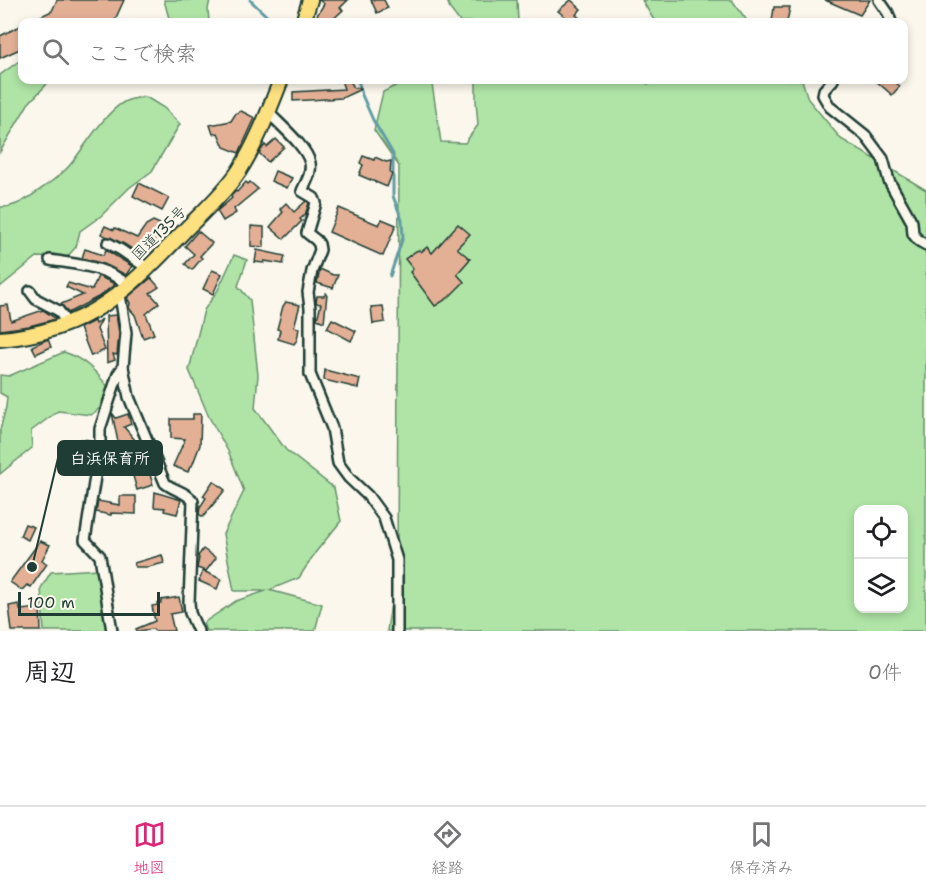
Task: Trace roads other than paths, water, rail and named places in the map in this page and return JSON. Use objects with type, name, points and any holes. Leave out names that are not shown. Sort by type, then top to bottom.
[{"type":"highway","points":[[304,18],[310,0]]},
{"type":"highway","name":"国道135号","points":[[0,339],[28,337],[55,330],[95,310],[124,291],[230,183],[245,162],[279,84]]},
{"type":"street","points":[[879,0],[890,18]]},
{"type":"street","points":[[829,84],[824,90],[825,101],[837,114],[859,128],[883,159],[889,181],[912,222],[913,234],[919,242],[926,245]]},
{"type":"street","points":[[268,112],[303,150],[310,162],[309,173],[302,190],[314,198],[316,203],[307,233],[316,240],[320,250],[312,271],[308,292],[310,374],[332,428],[338,463],[349,478],[368,496],[384,518],[397,560],[397,631]]},
{"type":"street","points":[[108,243],[147,268]]},
{"type":"street","points":[[50,260],[74,262],[109,272],[124,291],[126,333],[123,367],[129,397],[162,477],[171,488],[188,494],[193,501],[189,602],[190,613],[198,631]]},
{"type":"street","points":[[30,291],[36,299],[59,311],[67,324]]},
{"type":"street","points":[[112,631],[100,556],[85,540],[100,445],[100,429],[118,374],[123,367]]},
{"type":"waterway","points":[[250,0],[269,18]]},
{"type":"waterway","points":[[359,84],[373,120],[393,154],[393,196],[402,220],[403,237],[390,276]]},
{"type":"place","name":"白浜保育所","points":[[32,567]]}]
